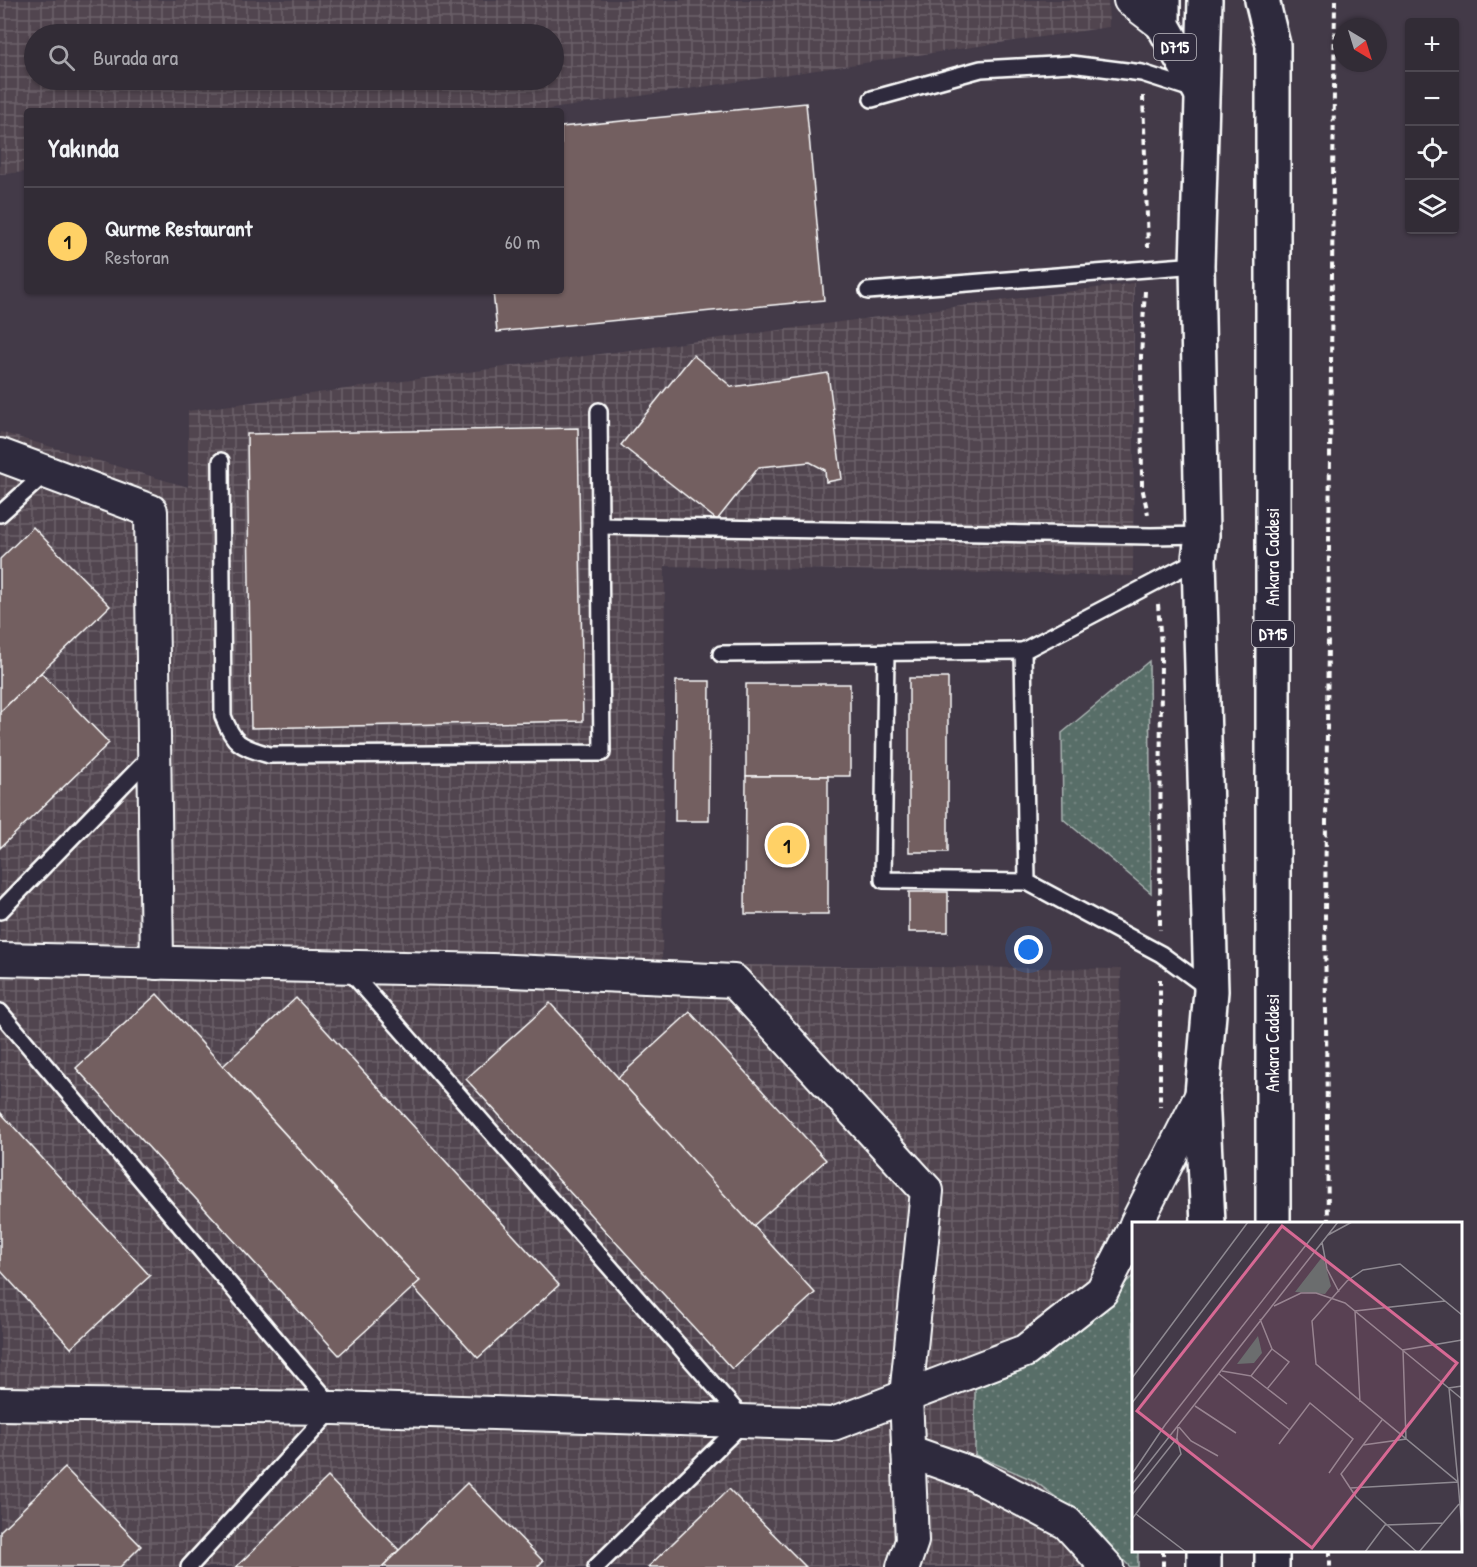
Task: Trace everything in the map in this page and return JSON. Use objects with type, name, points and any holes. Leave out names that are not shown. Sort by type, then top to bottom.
[{"type":"highway","name":"D715","points":[[1205,0],[1200,91],[1197,265],[1211,991],[1202,1094],[1208,1222]]},
{"type":"highway","name":"Ankara Caddesi","points":[[1262,0],[1273,45],[1272,1222]]},
{"type":"highway","points":[[1273,45],[1274,0]]},
{"type":"highway","name":"D715","points":[[1163,12],[1200,91]]},
{"type":"street","points":[[1130,0],[1163,12]]},
{"type":"street","points":[[0,455],[151,511],[157,963]]},
{"type":"street","points":[[0,959],[492,970],[734,981],[927,1191],[906,1396],[912,1541],[903,1567]]},
{"type":"street","points":[[1137,1222],[1202,1094]]},
{"type":"street","points":[[0,1404],[334,1408],[833,1424],[1025,1351],[1102,1291],[1132,1233]]},
{"type":"street","points":[[908,1451],[973,1474],[1067,1523],[1107,1567]]},
{"type":"lane","points":[[872,99],[981,69],[1071,63],[1142,73],[1200,91]]},
{"type":"lane","points":[[868,291],[1197,265]]},
{"type":"lane","points":[[221,461],[223,716],[231,737],[248,749],[269,754],[602,753],[599,411]]},
{"type":"lane","points":[[0,514],[47,472]]},
{"type":"lane","points":[[600,526],[1151,536],[1201,547]]},
{"type":"lane","points":[[721,654],[1023,651],[1156,581],[1201,547]]},
{"type":"lane","points":[[886,651],[883,880],[1027,882],[1161,954],[1211,991]]},
{"type":"lane","points":[[1023,651],[1027,882]]},
{"type":"lane","points":[[0,911],[154,753]]},
{"type":"lane","points":[[346,967],[745,1421],[596,1567]]},
{"type":"lane","points":[[0,1012],[334,1408],[189,1567]]},
{"type":"path","points":[[1328,1222],[1325,913],[1335,0]]},
{"type":"path","points":[[1142,73],[1149,232],[1141,356],[1142,487],[1151,536]]},
{"type":"path","points":[[1156,581],[1161,646],[1160,1113]]},
{"type":"shaded area","points":[[0,0],[1108,0],[1109,27],[558,108],[24,108],[24,172],[0,174]]},
{"type":"shaded area","points":[[1134,283],[1133,576],[665,566],[662,964],[1121,969],[1110,1567],[0,1567],[0,432],[188,487],[188,411]]},
{"type":"green space","points":[[1149,661],[1151,893],[1063,819],[1062,733]]},
{"type":"green space","points":[[1132,1277],[1132,1552],[1138,1552],[1138,1567],[1130,1567],[1081,1516],[1033,1480],[975,1455],[975,1386],[1078,1329]]},
{"type":"building","points":[[806,103],[824,300],[497,332],[493,294],[564,294],[564,127]]},
{"type":"building","points":[[693,355],[732,387],[828,373],[842,479],[826,482],[825,470],[810,462],[759,467],[717,520],[621,445]]},
{"type":"building","points":[[578,428],[583,721],[251,728],[247,434]]},
{"type":"building","points":[[33,527],[110,606],[0,712],[0,559]]},
{"type":"building","points":[[41,673],[109,743],[0,848],[0,712]]},
{"type":"building","points":[[909,678],[948,678],[948,852],[909,852]]},
{"type":"building","points":[[676,681],[710,681],[709,821],[675,821]]},
{"type":"building","points":[[746,684],[850,684],[850,776],[746,776]]},
{"type":"building","points":[[746,776],[828,776],[828,914],[745,914]]},
{"type":"building","points":[[909,892],[948,892],[948,932],[909,932]]},
{"type":"building","points":[[157,994],[420,1281],[339,1355],[76,1068]]},
{"type":"building","points":[[296,998],[559,1285],[478,1358],[413,1287],[420,1281],[223,1066]]},
{"type":"building","points":[[550,1003],[815,1293],[732,1369],[466,1079]]},
{"type":"building","points":[[690,1012],[826,1160],[753,1226],[618,1078]]},
{"type":"building","points":[[0,1112],[150,1276],[71,1348],[0,1270]]},
{"type":"building","points":[[65,1468],[141,1546],[120,1567],[0,1567],[0,1531]]},
{"type":"building","points":[[328,1477],[399,1550],[382,1567],[236,1567]]},
{"type":"building","points":[[467,1483],[543,1561],[537,1567],[382,1567]]},
{"type":"building","points":[[729,1489],[806,1567],[648,1567]]},
{"type":"place","name":"Qurme Restaurant","points":[[787,845]]}]
